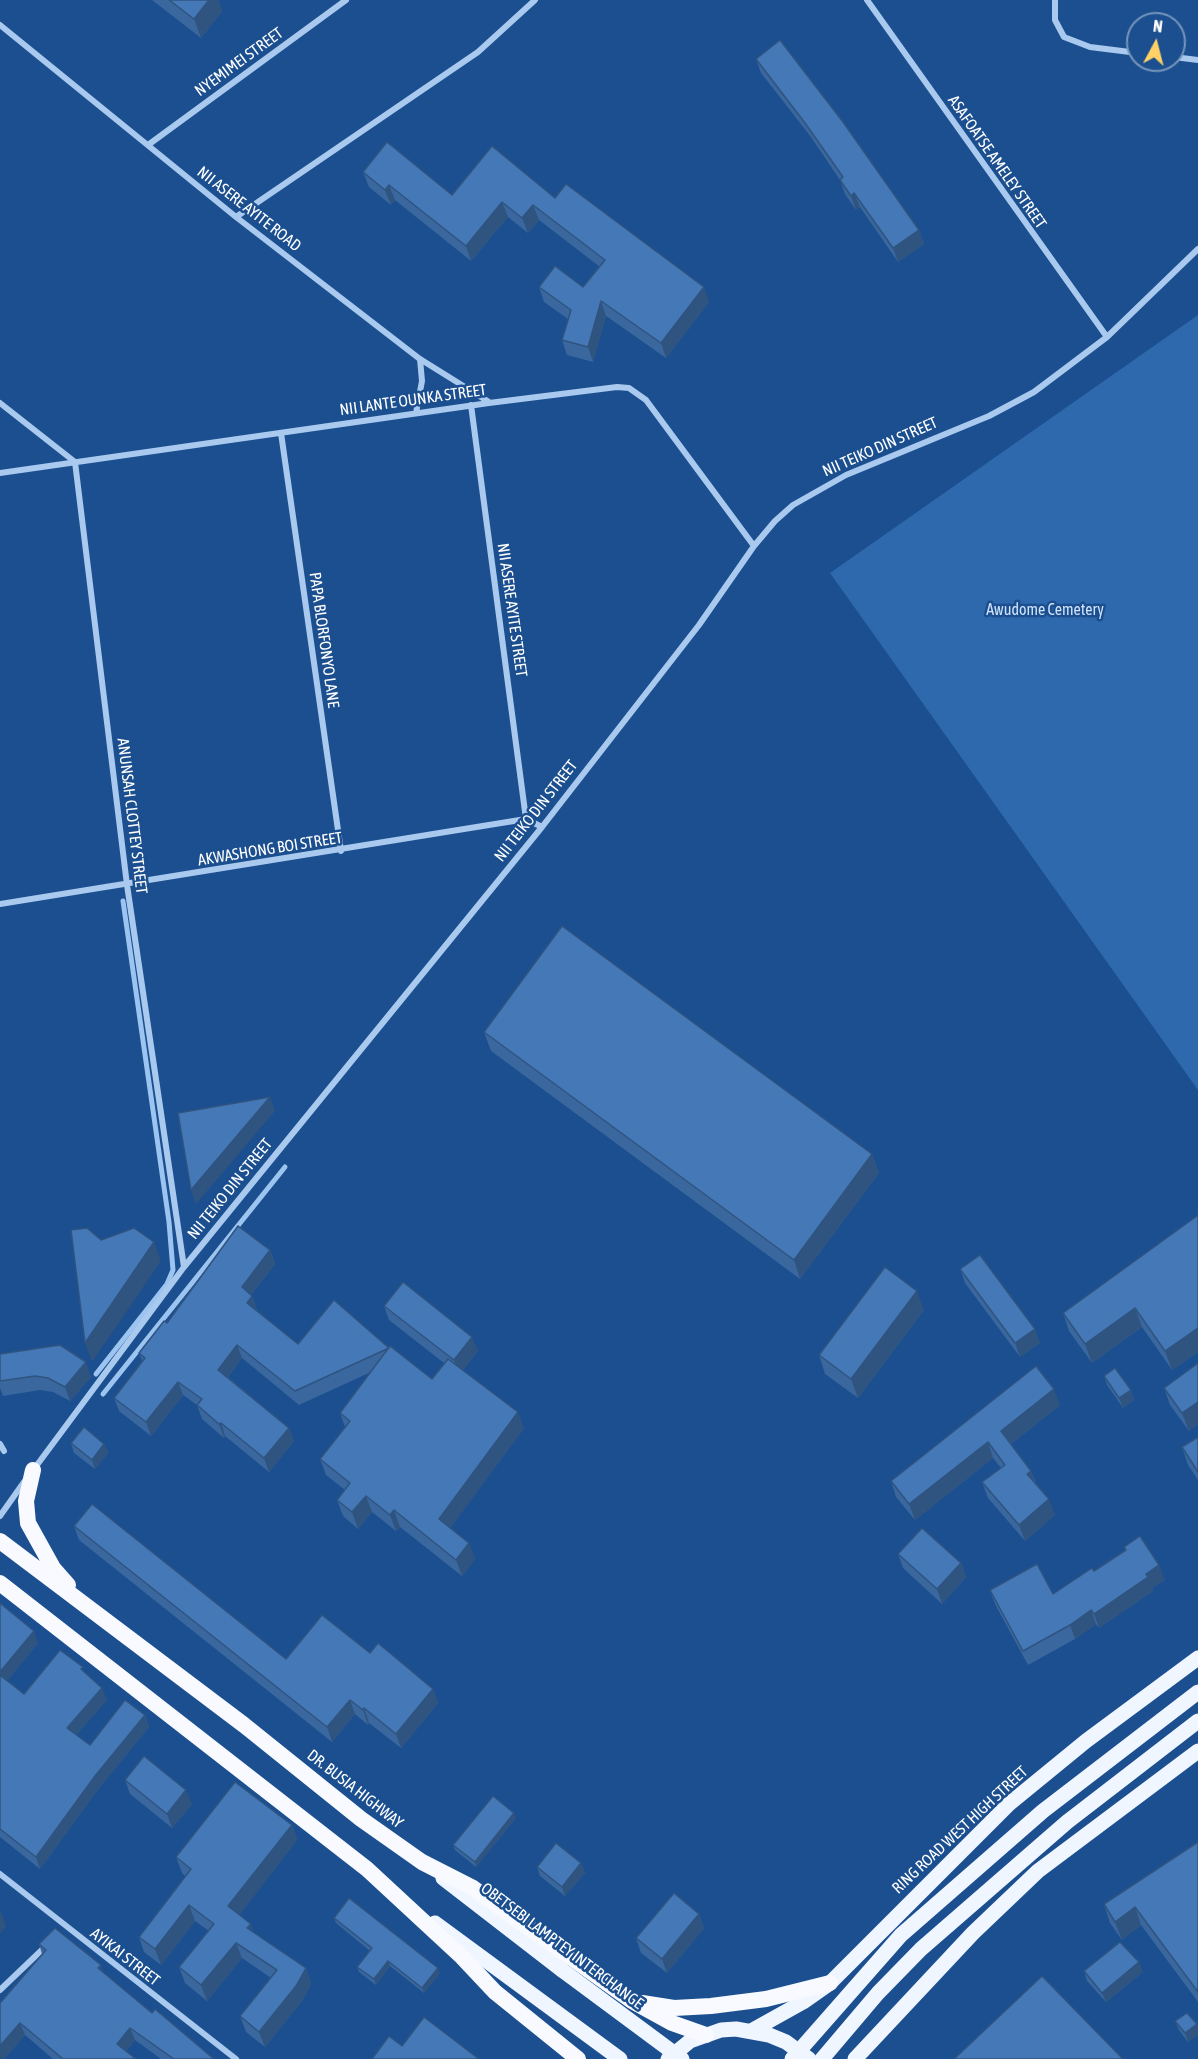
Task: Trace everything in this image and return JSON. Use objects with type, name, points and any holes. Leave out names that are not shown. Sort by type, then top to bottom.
[{"type":"highway","points":[[33,1470],[26,1501],[28,1523],[53,1568],[91,1610]]},
{"type":"highway","name":"DR. BUSIA HIGHWAY","points":[[0,1541],[244,1725],[361,1819],[422,1862],[473,1888],[632,2001],[672,2023],[706,2035]]},
{"type":"highway","points":[[0,1583],[394,1893],[495,1992],[578,2059]]},
{"type":"highway","points":[[632,2001],[674,2008],[711,2006],[766,1999],[830,1983]]},
{"type":"main road","name":"RING ROAD WEST HIGH STREET","points":[[751,2031],[803,2002],[830,1983],[1009,1804],[1095,1734],[1198,1658]]},
{"type":"main road","points":[[792,2059],[901,1935],[1043,1811],[1198,1692]]},
{"type":"main road","points":[[822,2059],[878,1993],[921,1949],[1067,1822],[1198,1722]]},
{"type":"main road","points":[[855,2059],[973,1933],[1038,1871],[1198,1751]]},
{"type":"main road","name":"OBETSEBI LAMPTEY INTERCHANGE","points":[[422,1862],[682,2059]]},
{"type":"main road","points":[[394,1893],[620,2059]]},
{"type":"main road","points":[[668,2059],[690,2041],[736,2029],[751,2031],[786,2042],[809,2059]]},
{"type":"street","name":"NYEMIMEI STREET","points":[[148,145],[346,0]]},
{"type":"street","points":[[236,217],[478,52],[535,0]]},
{"type":"street","name":"ASAFOATSE AMELEY STREET","points":[[867,0],[1107,337]]},
{"type":"street","points":[[1055,0],[1055,20],[1064,38],[1090,47],[1126,52]]},
{"type":"street","name":"NII ASERE AYITE ROAD","points":[[0,25],[236,217],[420,359],[489,403]]},
{"type":"street","name":"NII TEIKO DIN STREET","points":[[0,1516],[184,1267],[542,827],[699,625],[754,546],[793,505],[814,493],[885,457],[1013,405],[1066,370],[1107,337],[1198,249]]},
{"type":"street","points":[[416,413],[422,381],[420,359]]},
{"type":"street","name":"NII LANTE OUNKA STREET","points":[[0,473],[471,405],[617,387],[639,393],[754,546]]},
{"type":"street","points":[[0,403],[75,462]]},
{"type":"street","name":"NII ASERE AYITE STREET","points":[[471,405],[526,819]]},
{"type":"street","name":"PAPA BLORFONYO LANE","points":[[280,433],[341,851]]},
{"type":"street","name":"ANUNSAH CLOTTEY STREET","points":[[75,462],[127,885],[184,1267]]},
{"type":"street","points":[[526,819],[542,827]]},
{"type":"street","name":"AKWASHONG BOI STREET","points":[[0,904],[341,851],[526,819]]},
{"type":"street","name":"AYIKAI STREET","points":[[0,1874],[236,2059]]},
{"type":"street","points":[[57,1935],[65,1927]]},
{"type":"street","points":[[0,1990],[49,1943]]},
{"type":"green space","name":"Awudome Cemetery","points":[[1198,315],[1198,1090],[830,573]]},
{"type":"building","points":[[169,0],[209,0],[194,19]]},
{"type":"building","points":[[780,40],[843,122],[919,230],[893,248],[854,193],[851,196],[840,180],[843,177],[756,59]]},
{"type":"building","points":[[387,142],[452,195],[492,146],[555,198],[566,184],[704,287],[661,343],[601,301],[588,347],[562,340],[571,310],[539,287],[555,266],[583,287],[605,260],[533,205],[522,218],[502,202],[466,246],[389,185],[385,190],[363,172]]},
{"type":"building","points":[[562,926],[872,1154],[794,1260],[484,1032]]},
{"type":"building","points":[[270,1097],[191,1190],[178,1113]]},
{"type":"building","points":[[1198,1215],[1198,1328],[1165,1351],[1135,1308],[1085,1344],[1063,1313]]},
{"type":"building","points":[[238,1226],[270,1250],[242,1287],[252,1296],[247,1303],[298,1344],[334,1300],[389,1348],[295,1391],[237,1345],[218,1370],[289,1428],[264,1458],[197,1405],[202,1399],[178,1382],[146,1422],[114,1398],[145,1358],[139,1353],[164,1321],[167,1323]]},
{"type":"building","points":[[87,1228],[101,1240],[134,1228],[154,1242],[85,1343],[71,1230]]},
{"type":"building","points":[[980,1255],[1035,1329],[1015,1343],[960,1269]]},
{"type":"building","points":[[885,1267],[917,1291],[851,1379],[819,1355]]},
{"type":"building","points":[[403,1282],[472,1337],[454,1360],[384,1306]]},
{"type":"building","points":[[60,1345],[86,1362],[65,1387],[48,1378],[35,1376],[0,1381],[0,1354]]},
{"type":"building","points":[[390,1346],[432,1379],[448,1359],[518,1412],[439,1519],[469,1543],[456,1560],[394,1510],[390,1515],[366,1496],[352,1512],[337,1500],[350,1483],[320,1459],[350,1421],[340,1413]]},
{"type":"building","points":[[1198,1363],[1198,1402],[1182,1413],[1164,1388]]},
{"type":"building","points":[[1036,1366],[1054,1389],[1001,1431],[1031,1471],[1027,1474],[1049,1499],[1019,1525],[982,1482],[1005,1465],[988,1442],[909,1504],[891,1481]]},
{"type":"building","points":[[1115,1368],[1131,1390],[1119,1398],[1104,1376]]},
{"type":"building","points":[[84,1427],[104,1444],[92,1460],[71,1443]]},
{"type":"building","points":[[1198,1437],[1198,1472],[1182,1447]]},
{"type":"building","points":[[92,1504],[286,1659],[322,1615],[370,1653],[378,1643],[433,1689],[396,1734],[364,1708],[363,1710],[350,1700],[327,1727],[74,1526]]},
{"type":"building","points":[[922,1528],[961,1563],[937,1589],[898,1554]]},
{"type":"building","points":[[1140,1536],[1159,1565],[1146,1574],[1148,1577],[1094,1614],[1091,1610],[1070,1625],[1023,1651],[990,1590],[1037,1564],[1053,1594],[1092,1568],[1094,1571],[1126,1550],[1124,1547]]},
{"type":"building","points":[[0,1603],[34,1631],[0,1672]]},
{"type":"building","points":[[60,1650],[83,1667],[81,1669],[102,1688],[67,1728],[90,1745],[125,1700],[145,1715],[95,1776],[36,1857],[0,1829],[0,1675],[24,1694]]},
{"type":"building","points":[[144,1756],[186,1790],[167,1814],[125,1780]]},
{"type":"building","points":[[235,1782],[292,1825],[228,1906],[251,1924],[247,1928],[306,1968],[296,1986],[259,2032],[240,2016],[277,1970],[236,1943],[201,1985],[179,1967],[214,1924],[189,1905],[155,1949],[139,1937],[191,1869],[176,1857]]},
{"type":"building","points":[[493,1796],[514,1813],[475,1862],[453,1845]]},
{"type":"building","points":[[1198,1842],[1198,1992],[1135,1907],[1115,1922],[1104,1904]]},
{"type":"building","points":[[556,1843],[581,1863],[562,1887],[537,1867]]},
{"type":"building","points":[[674,1893],[699,1914],[662,1959],[636,1938]]},
{"type":"building","points":[[349,1898],[438,1968],[422,1988],[388,1961],[374,1979],[357,1967],[372,1948],[334,1918]]},
{"type":"building","points":[[55,1928],[101,1965],[98,1968],[152,2013],[155,2009],[214,2059],[174,2059],[130,2028],[117,2044],[136,2059],[63,2059],[20,2023],[0,2046],[0,2003],[46,1950],[39,1944]]},
{"type":"building","points":[[1120,1942],[1139,1962],[1102,1993],[1084,1971]]},
{"type":"building","points":[[1042,1976],[1123,2059],[954,2059]]},
{"type":"building","points":[[1187,2013],[1197,2024],[1185,2033],[1175,2021]]},
{"type":"building","points":[[424,2017],[479,2059],[372,2059],[389,2036],[402,2046]]},
{"type":"waterway","points":[[96,1374],[167,1284],[173,1270],[169,1222],[123,901]]},
{"type":"waterway","points":[[103,1394],[285,1167]]}]
